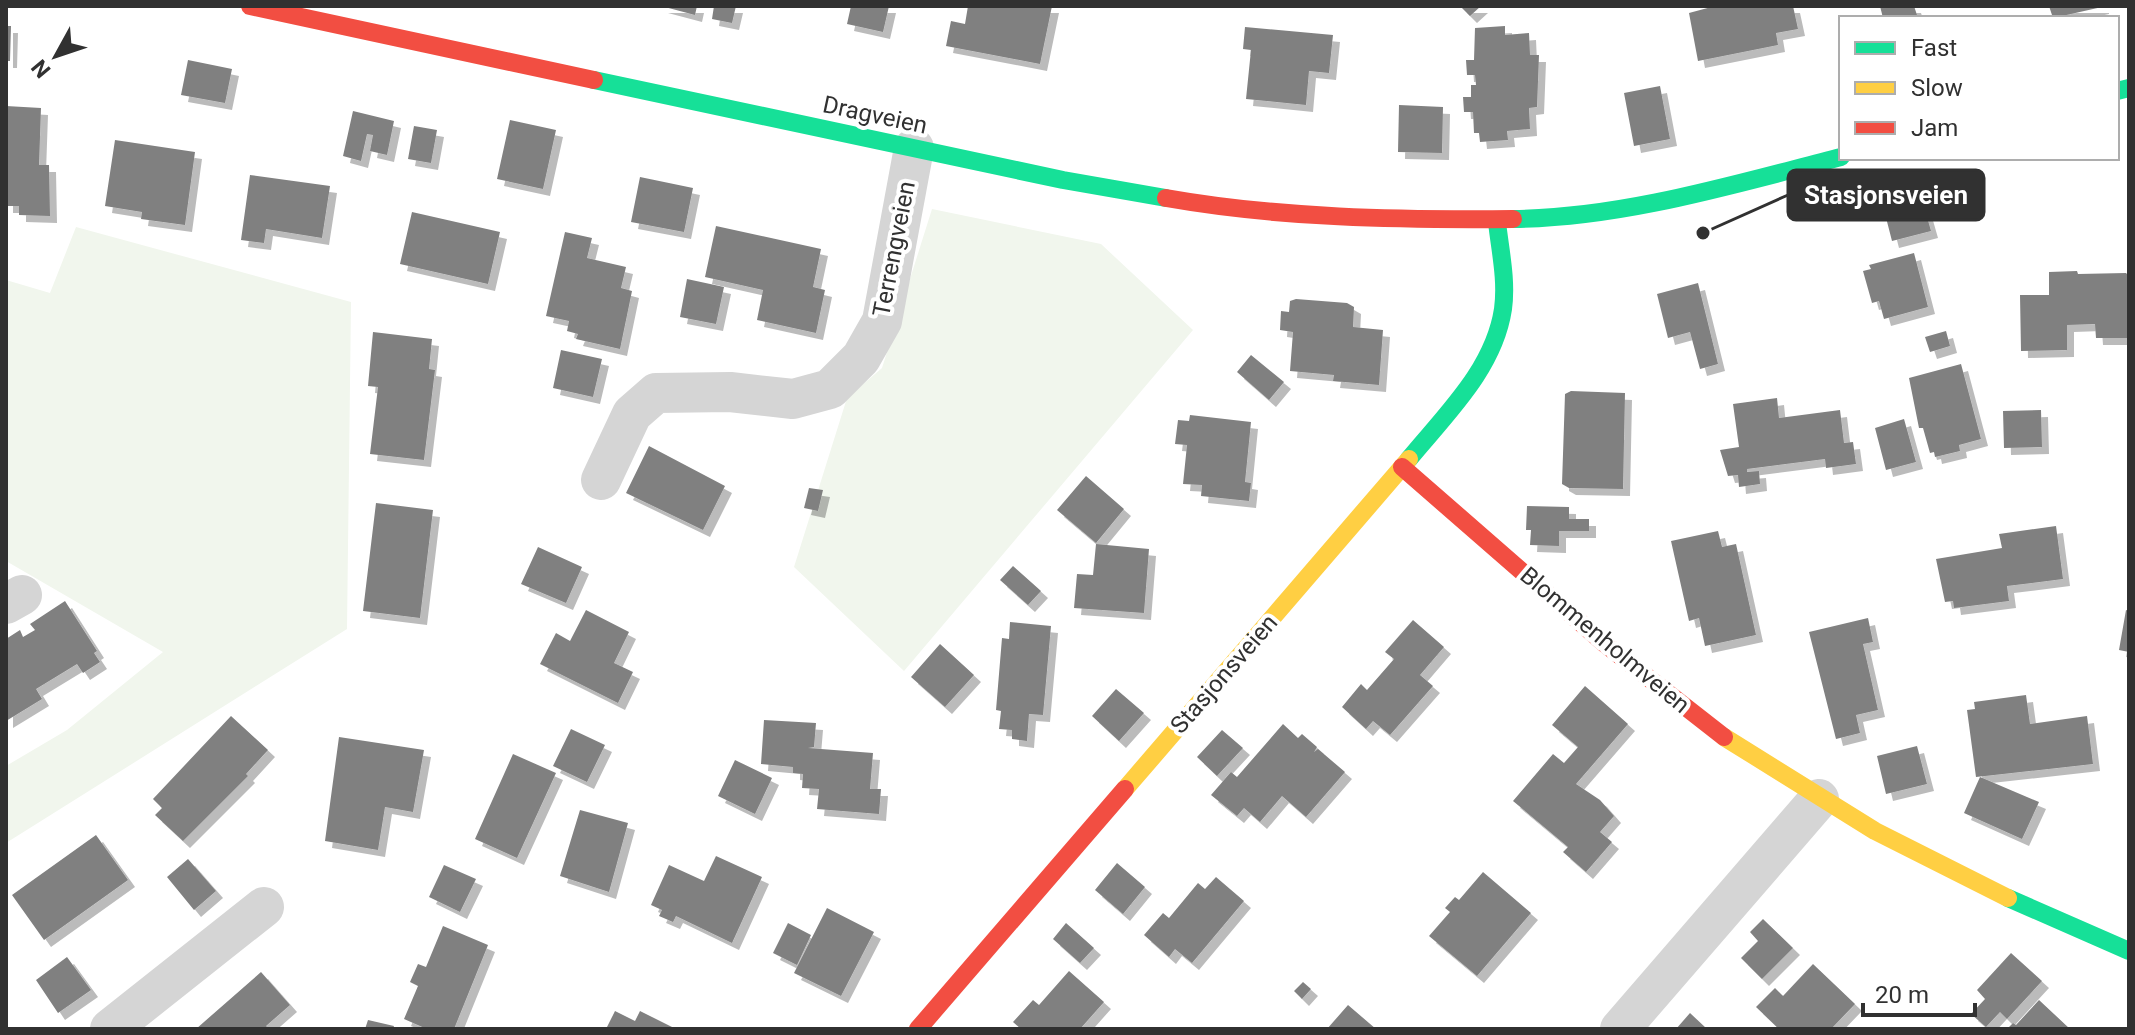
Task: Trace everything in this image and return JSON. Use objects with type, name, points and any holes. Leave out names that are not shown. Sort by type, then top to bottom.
[{"type":"street","name":"Dragveien","points":[[250,6],[1063,180],[1207,205],[1407,220],[1497,222]]},
{"type":"street","name":"Terrengveien","points":[[601,480],[632,414],[656,393],[730,392],[793,399],[830,389],[861,358],[882,321],[914,148]]},
{"type":"street","points":[[1497,222],[1643,204],[1839,157]]},
{"type":"street","name":"Stasjonsveien","points":[[918,1029],[1402,467],[1477,374],[1494,345],[1503,307],[1497,222]]},
{"type":"street","name":"Blommenholmveien","points":[[1402,467],[1631,667],[1734,744],[1819,799],[1957,873],[2129,951]]},
{"type":"street","points":[[1620,1029],[1819,799]]},
{"type":"street","points":[[110,1029],[264,907]]},
{"type":"shaded area","points":[[932,209],[1101,244],[1193,330],[904,671],[794,567],[847,398],[882,368]]},
{"type":"shaded area","points":[[76,227],[351,302],[347,629],[6,843],[6,766],[67,730],[163,652],[6,561],[6,280],[50,293]]},
{"type":"building","points":[[661,6],[697,6],[695,15]]},
{"type":"building","points":[[714,6],[736,6],[732,23],[712,19]]},
{"type":"building","points":[[851,6],[889,6],[883,32],[847,24]]},
{"type":"building","points":[[968,6],[1052,6],[1040,64],[946,46],[951,21],[965,24]]},
{"type":"building","points":[[1460,6],[1481,6],[1470,16]]},
{"type":"building","points":[[1715,6],[1793,6],[1798,29],[1776,33],[1778,45],[1698,61],[1689,13]]},
{"type":"building","points":[[1880,6],[1914,6],[1917,16],[1882,16]]},
{"type":"building","points":[[2049,6],[2102,6],[2062,16],[2052,16]]},
{"type":"building","points":[[6,26],[11,26],[10,61],[6,61]]},
{"type":"building","points":[[1505,26],[1505,35],[1529,33],[1530,55],[1539,55],[1537,107],[1529,108],[1530,129],[1507,131],[1508,140],[1480,142],[1479,133],[1474,133],[1473,112],[1464,112],[1463,97],[1471,97],[1471,85],[1476,85],[1475,75],[1467,75],[1466,60],[1474,60],[1475,28]]},
{"type":"building","points":[[1245,27],[1333,35],[1329,73],[1309,71],[1306,105],[1246,99],[1251,50],[1243,49]]},
{"type":"building","points":[[188,60],[232,69],[225,103],[181,95]]},
{"type":"building","points":[[1660,86],[1670,139],[1634,146],[1624,93]]},
{"type":"building","points":[[1399,105],[1443,107],[1442,153],[1398,152]]},
{"type":"building","points":[[6,106],[41,108],[39,165],[49,165],[50,216],[19,215],[19,206],[6,206]]},
{"type":"building","points":[[353,111],[394,121],[387,155],[370,151],[373,135],[367,134],[361,161],[343,156]]},
{"type":"building","points":[[510,120],[556,130],[543,189],[497,179]]},
{"type":"building","points":[[414,126],[437,130],[431,163],[408,159]]},
{"type":"building","points":[[115,140],[195,152],[185,225],[141,219],[142,212],[105,206]]},
{"type":"building","points":[[250,175],[330,186],[322,238],[266,229],[264,243],[241,240]]},
{"type":"building","points":[[640,177],[693,188],[684,232],[631,222]]},
{"type":"building","points":[[1921,196],[1931,231],[1892,241],[1883,206]]},
{"type":"building","points":[[412,212],[500,232],[488,284],[400,264]]},
{"type":"building","points":[[716,226],[821,249],[813,287],[825,290],[816,333],[757,320],[763,290],[705,277]]},
{"type":"building","points":[[565,232],[592,238],[587,258],[626,267],[621,288],[632,291],[620,349],[576,339],[578,334],[567,331],[569,321],[546,316]]},
{"type":"building","points":[[1914,253],[1928,307],[1884,319],[1879,301],[1872,303],[1863,271],[1871,269],[1869,265]]},
{"type":"building","points":[[2077,271],[2078,274],[2126,273],[2129,276],[2128,338],[2096,338],[2095,324],[2067,325],[2067,350],[2021,351],[2020,295],[2049,295],[2049,272]]},
{"type":"building","points":[[687,279],[724,287],[716,324],[680,317]]},
{"type":"building","points":[[1698,283],[1718,364],[1700,369],[1690,332],[1668,338],[1657,294]]},
{"type":"building","points":[[1290,301],[1347,303],[1354,307],[1353,327],[1383,330],[1379,385],[1333,381],[1334,375],[1290,371],[1293,332],[1280,330],[1281,311],[1289,312]]},
{"type":"building","points":[[1946,331],[1950,346],[1930,352],[1925,337]]},
{"type":"building","points":[[373,332],[432,339],[429,369],[435,370],[424,460],[370,454],[378,387],[368,386]]},
{"type":"building","points":[[561,350],[602,359],[593,397],[553,388]]},
{"type":"building","points":[[1251,355],[1284,382],[1269,400],[1237,372]]},
{"type":"building","points":[[1961,364],[1981,439],[1959,445],[1960,451],[1935,457],[1934,452],[1930,453],[1923,428],[1919,428],[1909,378]]},
{"type":"building","points":[[1571,391],[1625,393],[1623,489],[1569,488],[1562,484],[1565,394]]},
{"type":"building","points":[[1777,398],[1779,418],[1840,410],[1844,443],[1853,442],[1856,464],[1826,468],[1825,459],[1747,469],[1747,472],[1759,471],[1760,484],[1739,487],[1738,475],[1728,476],[1720,450],[1739,447],[1733,404]]},
{"type":"building","points":[[2041,410],[2042,447],[2004,448],[2003,411]]},
{"type":"building","points":[[1190,415],[1251,422],[1245,482],[1251,483],[1249,501],[1201,496],[1202,485],[1183,484],[1187,445],[1175,444],[1178,420],[1189,421]]},
{"type":"building","points":[[1904,419],[1916,462],[1886,470],[1875,428]]},
{"type":"building","points":[[649,446],[725,486],[703,530],[626,493]]},
{"type":"building","points":[[1086,476],[1124,509],[1096,543],[1057,510]]},
{"type":"building","points":[[809,488],[823,490],[818,511],[804,508]]},
{"type":"building","points":[[376,503],[433,510],[420,618],[363,611]]},
{"type":"building","points":[[1527,506],[1569,507],[1569,519],[1589,519],[1589,531],[1559,531],[1559,546],[1530,545],[1531,530],[1526,530]]},
{"type":"building","points":[[2056,526],[2063,579],[2007,586],[2009,601],[1954,608],[1953,601],[1945,602],[1936,559],[2002,548],[1999,534]]},
{"type":"building","points":[[1718,531],[1722,547],[1736,544],[1756,635],[1705,646],[1699,618],[1689,621],[1671,541]]},
{"type":"building","points":[[1096,544],[1149,549],[1144,613],[1074,608],[1077,574],[1093,575]]},
{"type":"building","points":[[538,547],[582,567],[566,603],[521,584]]},
{"type":"building","points":[[1013,566],[1041,591],[1028,605],[1000,580]]},
{"type":"building","points":[[65,601],[97,651],[94,653],[100,662],[83,673],[77,664],[36,689],[42,699],[6,721],[6,639],[20,630],[23,637],[35,630],[30,624]]},
{"type":"building","points":[[586,610],[629,632],[614,663],[633,672],[618,703],[540,664],[556,633],[570,641]]},
{"type":"building","points":[[2126,610],[2129,611],[2129,652],[2119,650]]},
{"type":"building","points":[[1868,618],[1873,642],[1863,644],[1878,710],[1856,715],[1860,733],[1836,739],[1809,632]]},
{"type":"building","points":[[1413,620],[1444,647],[1420,675],[1433,686],[1390,735],[1373,721],[1366,729],[1342,707],[1361,684],[1367,690],[1394,659],[1385,652]]},
{"type":"building","points":[[1010,622],[1051,626],[1043,715],[1029,714],[1027,741],[1012,739],[1012,730],[999,729],[1001,711],[996,710],[1002,638],[1009,639]]},
{"type":"building","points":[[940,644],[974,675],[945,707],[911,677]]},
{"type":"building","points":[[1585,686],[1628,724],[1576,784],[1600,800],[1614,816],[1600,832],[1612,842],[1586,872],[1563,852],[1568,847],[1513,801],[1553,754],[1564,763],[1578,747],[1552,725]]},
{"type":"building","points":[[1116,689],[1144,713],[1119,741],[1092,716]]},
{"type":"building","points":[[2026,695],[2030,724],[2087,716],[2093,764],[1976,777],[1967,710],[1975,709],[1974,702]]},
{"type":"building","points":[[231,716],[268,750],[246,774],[248,776],[183,841],[155,815],[162,808],[153,799]]},
{"type":"building","points":[[764,720],[816,723],[814,747],[808,748],[873,753],[870,789],[881,789],[879,814],[817,809],[819,789],[802,788],[803,774],[793,773],[793,767],[761,764]]},
{"type":"building","points":[[1283,724],[1298,738],[1302,734],[1317,747],[1314,752],[1318,749],[1345,772],[1306,817],[1282,796],[1260,822],[1244,808],[1237,816],[1211,795],[1231,772],[1237,777]]},
{"type":"building","points":[[571,729],[605,745],[587,782],[553,766]]},
{"type":"building","points":[[1222,730],[1243,748],[1217,776],[1197,757]]},
{"type":"building","points":[[339,737],[424,750],[413,812],[385,807],[378,850],[325,841]]},
{"type":"building","points":[[1917,746],[1927,784],[1886,794],[1877,756]]},
{"type":"building","points":[[513,754],[556,773],[517,858],[475,839]]},
{"type":"building","points":[[735,760],[772,778],[755,814],[718,796]]},
{"type":"building","points":[[1980,777],[2039,802],[2022,839],[1964,813]]},
{"type":"building","points":[[580,810],[628,823],[609,892],[560,876]]},
{"type":"building","points":[[96,835],[128,880],[44,940],[12,895]]},
{"type":"building","points":[[716,856],[762,877],[732,943],[676,916],[673,922],[659,916],[662,910],[651,905],[669,865],[704,881]]},
{"type":"building","points":[[188,859],[216,891],[194,910],[167,877]]},
{"type":"building","points":[[1117,863],[1145,887],[1123,914],[1095,890]]},
{"type":"building","points":[[444,865],[476,879],[460,912],[429,897]]},
{"type":"building","points":[[1483,872],[1531,913],[1477,976],[1429,936],[1450,912],[1445,908],[1455,897],[1459,900]]},
{"type":"building","points":[[1216,877],[1244,901],[1192,963],[1175,949],[1169,957],[1144,935],[1163,913],[1169,918],[1198,883],[1205,889]]},
{"type":"building","points":[[827,908],[874,932],[841,996],[794,973]]},
{"type":"building","points":[[1763,919],[1793,948],[1762,979],[1741,958],[1758,941],[1750,932]]},
{"type":"building","points":[[788,923],[811,935],[797,965],[773,953]]},
{"type":"building","points":[[1066,923],[1094,948],[1080,963],[1053,939]]},
{"type":"building","points":[[443,926],[488,945],[454,1029],[427,1029],[404,1019],[418,986],[410,982],[418,964],[426,967]]},
{"type":"building","points":[[2011,953],[2042,981],[2007,1019],[2000,1012],[1986,1027],[1971,1014],[1985,999],[1977,990]]},
{"type":"building","points":[[67,957],[91,990],[58,1013],[36,980]]},
{"type":"building","points":[[1813,964],[1855,1004],[1831,1029],[1779,1029],[1756,1007],[1775,988],[1783,996]]},
{"type":"building","points":[[1069,971],[1104,1002],[1080,1029],[1021,1029],[1013,1022],[1033,1000],[1039,1005]]},
{"type":"building","points":[[261,972],[290,1005],[266,1026],[269,1029],[196,1029]]},
{"type":"building","points":[[1303,982],[1311,989],[1302,999],[1294,991]]},
{"type":"building","points":[[2039,1000],[2070,1029],[2007,1029],[2013,1023],[2016,1025]]},
{"type":"building","points":[[1348,1005],[1376,1029],[1327,1029]]},
{"type":"building","points":[[615,1011],[635,1021],[640,1011],[676,1029],[606,1029]]},
{"type":"building","points":[[1690,1013],[1707,1029],[1676,1029]]},
{"type":"building","points":[[368,1020],[394,1026],[393,1029],[365,1029]]},
{"type":"traffic: fast","points":[[594,80],[1063,180],[1166,198]]},
{"type":"traffic: fast","points":[[2119,90],[2129,88]]},
{"type":"traffic: fast","points":[[1513,219],[1596,213],[1637,206],[1839,158]]},
{"type":"traffic: fast","points":[[1409,459],[1466,390],[1490,351],[1498,331],[1504,287],[1497,222]]},
{"type":"traffic: fast","points":[[2008,898],[2129,951]]},
{"type":"traffic: slow","points":[[1125,789],[1409,459]]},
{"type":"traffic: slow","points":[[1724,737],[1875,831],[2008,898]]},
{"type":"traffic: jam","points":[[250,6],[594,80]]},
{"type":"traffic: jam","points":[[1166,198],[1252,210],[1339,216],[1513,219]]},
{"type":"traffic: jam","points":[[1402,467],[1605,644],[1724,737]]},
{"type":"traffic: jam","points":[[918,1029],[1125,789]]},
{"type":"place","name":"Stasjonsveien","points":[[1703,233]]}]
